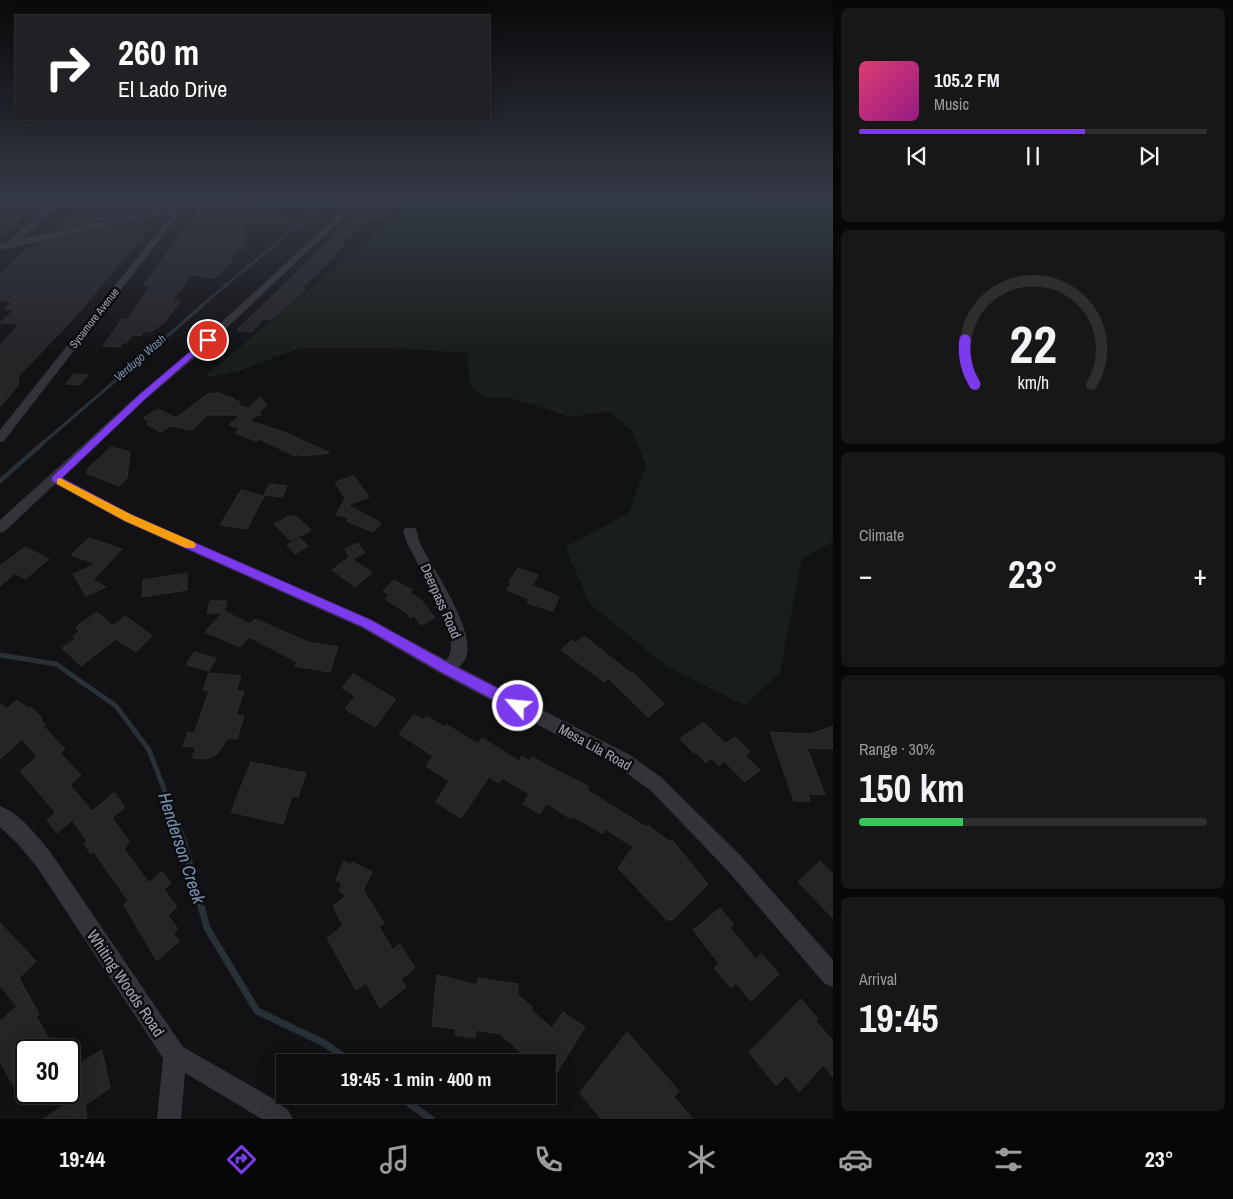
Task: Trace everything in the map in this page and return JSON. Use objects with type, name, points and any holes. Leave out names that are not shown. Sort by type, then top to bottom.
[{"type":"street","name":"Sycamore Avenue","points":[[0,438],[147,251]]},
{"type":"street","points":[[0,528],[304,251]]},
{"type":"street","name":"Mesa Lila Road","points":[[55,479],[128,518],[367,624],[447,669],[624,760],[656,784],[734,863],[833,976]]},
{"type":"street","name":"Deerpass Road","points":[[410,531],[411,540],[431,573],[460,643],[459,656],[447,669]]},
{"type":"street","name":"Whiting Woods Road","points":[[0,815],[25,838],[44,860],[175,1055],[264,1106],[281,1119]]},
{"type":"street","points":[[169,1119],[175,1055]]},
{"type":"shaded area","points":[[355,251],[833,251],[833,542],[802,558],[780,673],[745,705],[666,666],[590,604],[565,547],[629,513],[646,465],[633,432],[609,411],[571,417],[511,398],[484,397],[470,385],[467,353],[393,348],[299,348],[240,371],[203,378]]},
{"type":"building","points":[[24,251],[130,251],[75,317],[18,377],[19,384],[0,407],[0,346],[19,324],[0,323],[14,310],[4,309],[12,301],[0,301],[0,274]]},
{"type":"building","points":[[168,251],[237,251],[231,257],[231,262],[216,278],[190,275],[172,301],[180,301],[166,321],[152,331],[144,331],[141,336],[132,335],[120,347],[103,346],[122,319],[128,319],[150,286],[143,285]]},
{"type":"building","points":[[318,251],[338,251],[302,288],[306,289],[271,320],[263,319],[252,332],[237,330]]},
{"type":"building","points":[[74,374],[88,375],[80,385],[66,384]]},
{"type":"building","points":[[217,392],[235,399],[233,400],[240,402],[238,405],[248,408],[260,397],[267,405],[259,412],[261,415],[257,415],[250,421],[284,432],[330,453],[303,456],[298,454],[295,456],[259,439],[256,441],[235,433],[240,428],[229,425],[240,415],[207,415],[192,430],[170,426],[161,432],[146,424],[149,422],[143,418],[158,409],[176,418],[209,393]]},
{"type":"building","points":[[111,447],[130,452],[127,478],[119,486],[86,473],[89,470],[86,470]]},
{"type":"building","points":[[354,476],[369,497],[348,505],[381,523],[373,532],[346,521],[349,518],[336,515],[345,498],[335,482]]},
{"type":"building","points":[[269,484],[287,486],[282,497],[264,495]]},
{"type":"building","points":[[241,490],[264,496],[247,529],[220,525]]},
{"type":"building","points":[[295,515],[311,530],[291,541],[274,524]]},
{"type":"building","points":[[89,538],[122,549],[93,580],[106,587],[86,596],[73,574],[96,564],[71,555]]},
{"type":"building","points":[[300,538],[308,546],[295,554],[287,545]]},
{"type":"building","points":[[358,543],[365,553],[352,559],[372,573],[355,587],[332,570],[350,558],[345,549]]},
{"type":"building","points":[[25,547],[49,559],[25,579],[15,573],[0,586],[0,566]]},
{"type":"building","points":[[518,568],[538,575],[532,585],[559,597],[553,611],[527,603],[529,599],[507,590],[511,583],[509,582]]},
{"type":"building","points":[[187,573],[187,590],[142,597],[143,580]]},
{"type":"building","points":[[394,580],[412,590],[410,592],[422,601],[435,618],[421,625],[414,616],[410,618],[407,613],[385,599],[390,595],[383,591]]},
{"type":"building","points":[[210,601],[227,601],[224,611],[250,624],[255,619],[308,642],[338,647],[330,672],[295,666],[297,662],[249,637],[240,647],[205,632],[222,613],[207,613]]},
{"type":"building","points":[[97,612],[113,626],[125,616],[152,636],[136,652],[116,639],[81,666],[62,648],[75,639],[73,636],[80,631],[76,627]]},
{"type":"building","points":[[584,636],[632,672],[664,704],[648,717],[608,678],[604,682],[561,650],[572,640],[576,643]]},
{"type":"building","points":[[194,652],[216,658],[209,671],[186,665]]},
{"type":"building","points":[[209,673],[241,676],[236,691],[244,691],[236,715],[244,716],[237,739],[228,738],[218,753],[212,757],[205,759],[192,758],[196,747],[183,746],[188,732],[194,733],[202,712],[209,691],[203,690]]},
{"type":"building","points":[[353,674],[396,699],[375,727],[345,709],[355,696],[342,688]]},
{"type":"building","points":[[17,700],[29,709],[31,707],[42,718],[40,720],[45,724],[43,726],[65,749],[60,753],[81,775],[70,785],[92,811],[114,793],[122,803],[124,808],[112,818],[129,841],[124,849],[149,883],[162,871],[171,883],[164,889],[177,907],[168,915],[178,929],[173,933],[179,941],[157,961],[124,905],[128,901],[94,852],[91,854],[84,844],[87,841],[72,820],[57,833],[47,820],[56,813],[20,771],[37,757],[22,739],[0,759],[0,703],[7,709]]},
{"type":"building","points":[[414,714],[424,720],[426,716],[445,727],[447,725],[478,744],[482,738],[519,761],[522,756],[530,761],[532,757],[589,787],[587,790],[646,827],[648,825],[670,842],[672,840],[708,884],[672,920],[667,920],[618,868],[633,847],[605,829],[603,834],[573,816],[571,819],[546,803],[540,814],[523,804],[529,794],[502,778],[499,783],[489,777],[461,818],[436,802],[449,781],[426,766],[433,756],[399,734]]},
{"type":"building","points":[[703,722],[726,744],[735,737],[750,752],[745,756],[760,770],[745,782],[724,761],[719,766],[711,758],[706,763],[696,752],[694,753],[680,739]]},
{"type":"building","points":[[833,726],[833,749],[807,748],[825,795],[808,794],[810,801],[794,801],[770,732],[811,734]]},
{"type":"building","points":[[251,762],[306,773],[298,797],[292,796],[283,824],[231,812]]},
{"type":"building","points":[[344,861],[351,865],[352,862],[372,872],[363,890],[384,923],[379,927],[393,950],[400,944],[415,968],[401,979],[406,987],[380,1008],[366,983],[356,990],[327,938],[343,926],[333,906],[346,896],[339,891],[342,883],[336,880]]},
{"type":"building","points":[[820,861],[833,874],[833,918],[798,882]]},
{"type":"building","points":[[720,908],[734,925],[730,928],[756,959],[762,954],[779,974],[751,1001],[736,983],[731,988],[714,968],[719,963],[693,930]]},
{"type":"building","points":[[0,923],[36,961],[19,978],[39,1014],[36,1017],[49,1039],[15,1039],[15,1089],[0,1061],[0,1021],[17,1006],[0,986]]},
{"type":"building","points":[[437,975],[477,985],[478,978],[518,984],[518,995],[532,1007],[531,1010],[552,1028],[563,1012],[585,1027],[556,1074],[556,1054],[523,1054],[500,1034],[476,1030],[475,1038],[455,1035],[456,1029],[432,1026]]},
{"type":"building","points":[[801,999],[833,1041],[833,1077],[823,1065],[799,1092],[786,1075],[776,1086],[749,1052]]},
{"type":"building","points":[[627,1032],[679,1091],[674,1097],[693,1119],[601,1119],[580,1093]]},
{"type":"building","points":[[102,1050],[110,1088],[85,1105],[87,1119],[43,1119],[66,1104],[80,1104],[80,1063]]},
{"type":"waterway","name":"Verdugo Wash","points":[[200,307],[267,251]]},
{"type":"waterway","name":"Verdugo Wash","points":[[43,443],[202,306]]},
{"type":"waterway","name":"Verdugo Wash","points":[[0,481],[44,442]]},
{"type":"waterway","name":"Henderson Creek","points":[[0,655],[56,664],[116,706],[149,750],[183,838]]},
{"type":"waterway","name":"Henderson Creek","points":[[182,837],[207,928],[257,1011],[324,1043],[340,1054]]},
{"type":"waterway","name":"Henderson Creek","points":[[410,1104],[431,1119]]},
{"type":"slow traffic","points":[[60,482],[128,518],[190,545]]},
{"type":"route","points":[[208,340],[142,397],[55,479],[128,518],[367,624],[518,706]]}]
